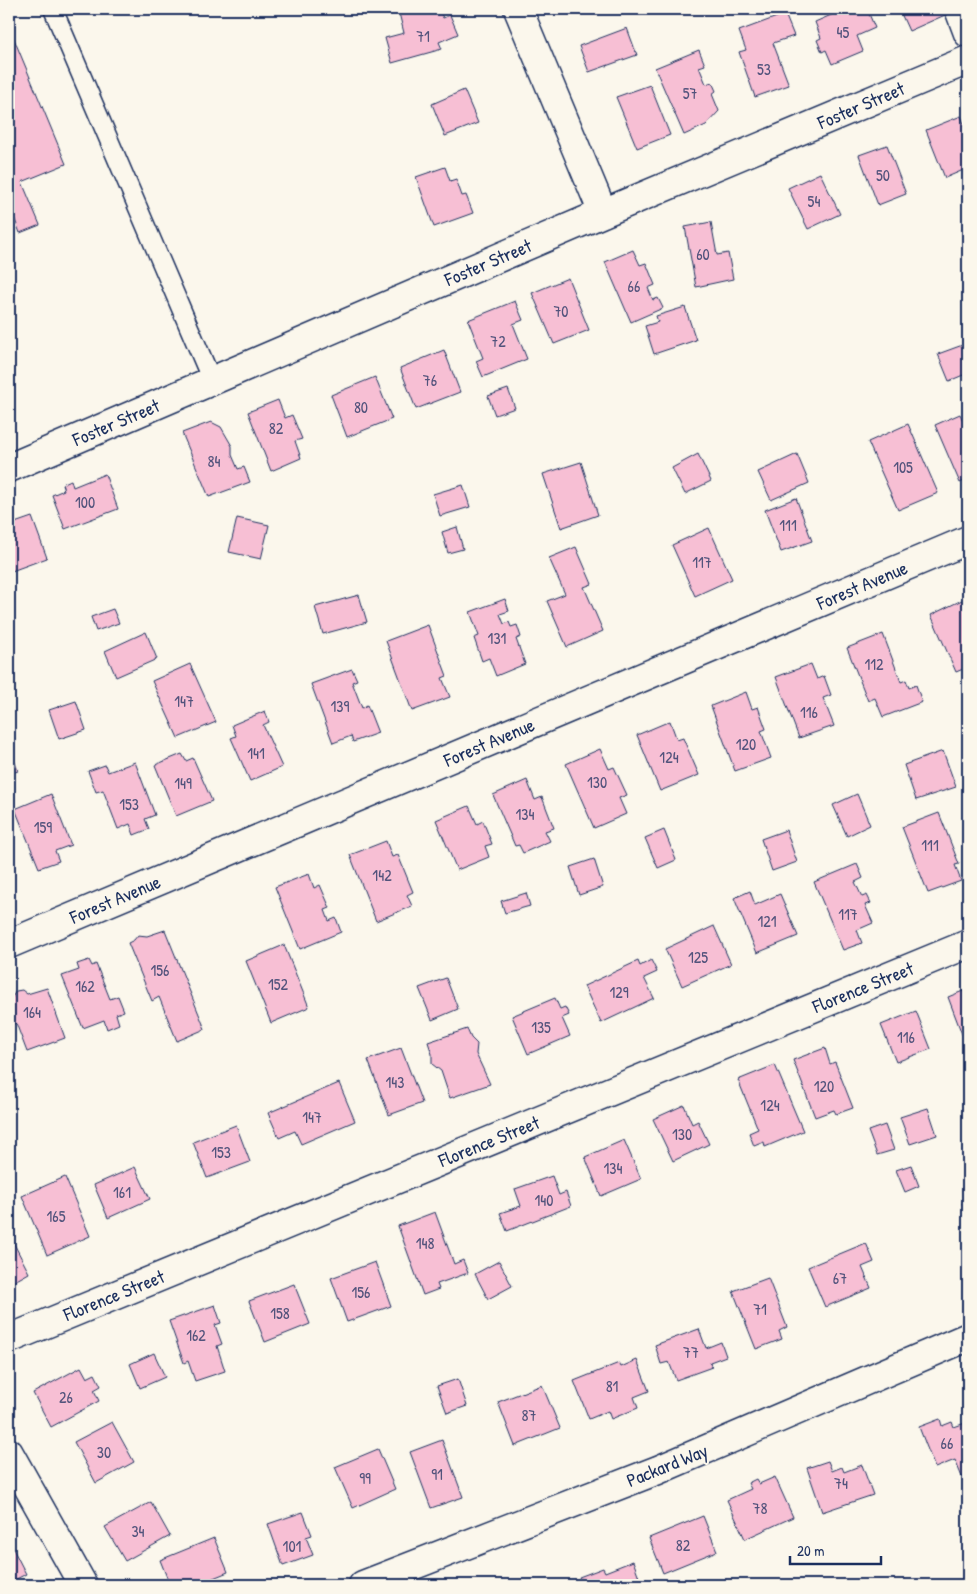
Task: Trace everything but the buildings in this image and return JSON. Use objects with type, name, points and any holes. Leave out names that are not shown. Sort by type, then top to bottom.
[{"type":"street","points":[[518,9],[603,213]]},
{"type":"street","points":[[959,9],[968,33]]},
{"type":"street","name":"Foster Street","points":[[9,468],[603,213],[968,60]]},
{"type":"street","name":"Forest Avenue","points":[[9,942],[968,540]]},
{"type":"street","name":"Florence Street","points":[[9,1339],[968,944]]},
{"type":"street","name":"Packard Way","points":[[363,1585],[658,1470],[968,1337]]},
{"type":"street","points":[[9,1453],[83,1585]]},
{"type":"lane","points":[[53,9],[212,381]]}]
